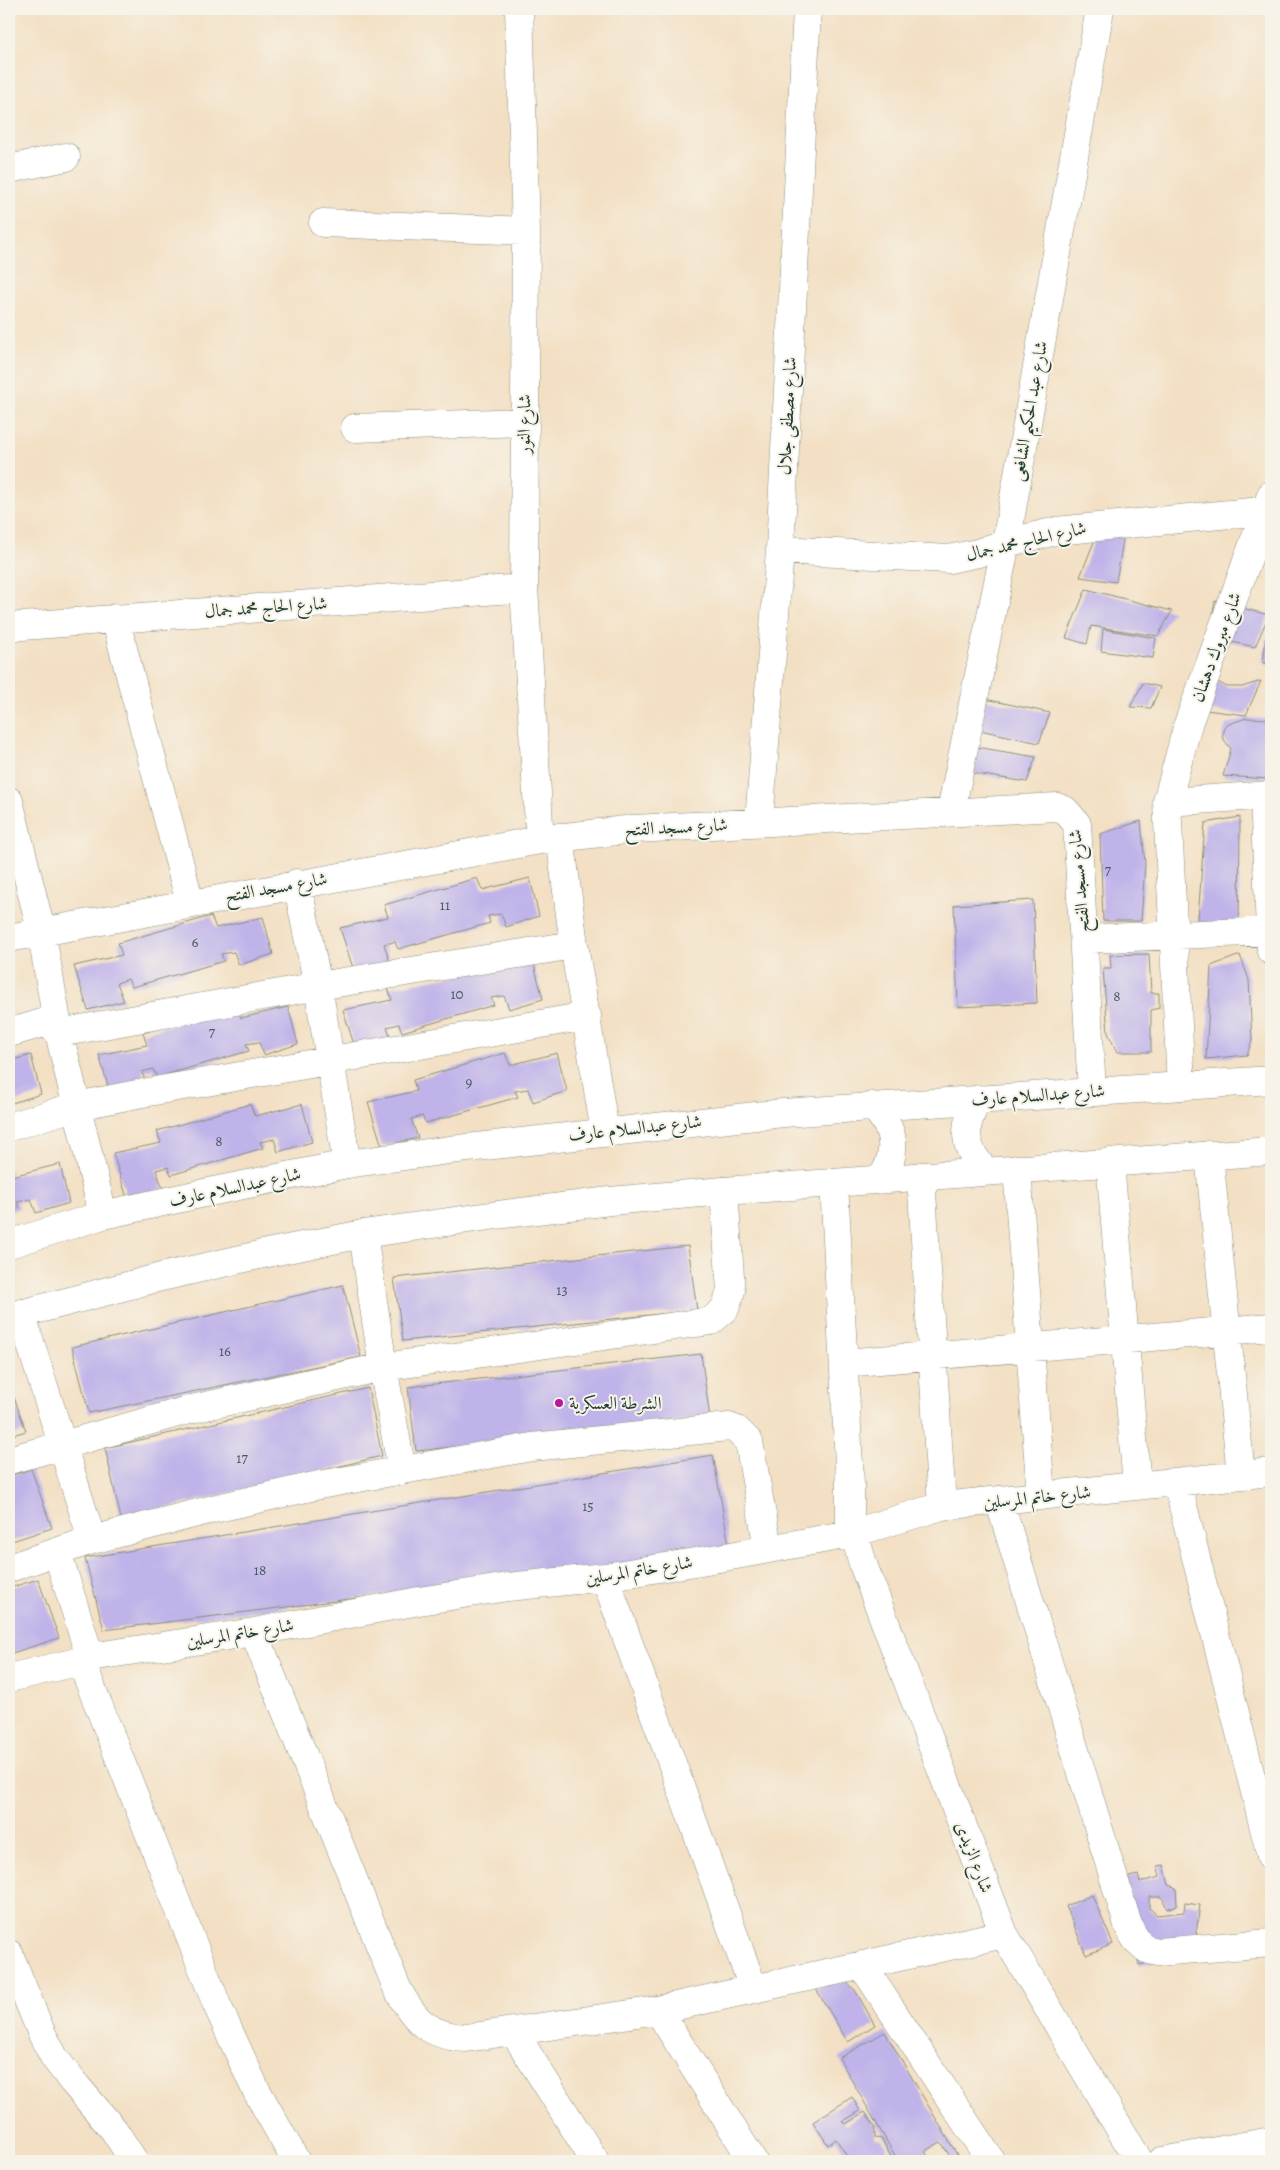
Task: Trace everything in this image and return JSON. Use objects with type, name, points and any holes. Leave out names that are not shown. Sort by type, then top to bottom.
[{"type":"street","name":"شارع النور","points":[[519,9],[526,230],[524,588],[550,838],[574,945],[587,1016],[604,1132]]},
{"type":"street","name":"شارع مصطفى جلال","points":[[759,822],[780,550],[807,9]]},
{"type":"street","name":"شارع عبد الحكيم الشافعى","points":[[951,812],[1006,543],[1100,9]]},
{"type":"street","points":[[9,169],[66,157]]},
{"type":"street","points":[[323,223],[526,230]]},
{"type":"street","points":[[356,428],[524,422]]},
{"type":"street","name":"شارع الحاج محمد جمال","points":[[780,550],[920,559],[949,559],[978,553],[1006,543],[1082,527],[1269,505]]},
{"type":"street","name":"شارع مبروك دهشان","points":[[1181,1086],[1167,802],[1188,724],[1269,505]]},
{"type":"street","name":"شارع الحاج محمد جمال","points":[[9,627],[524,588]]},
{"type":"street","points":[[116,618],[190,903]]},
{"type":"street","points":[[1084,939],[1173,935],[1271,937],[1267,796],[1167,802]]},
{"type":"street","points":[[9,801],[41,930],[59,1033],[103,1215]]},
{"type":"street","name":"شارع مسجد الفتح","points":[[9,938],[41,930],[550,838],[634,829],[1047,806],[1065,810],[1077,824],[1092,1092]]},
{"type":"street","points":[[297,883],[318,986],[347,1164]]},
{"type":"street","points":[[59,1033],[318,986],[574,945]]},
{"type":"street","points":[[9,1127],[77,1106],[587,1016]]},
{"type":"street","points":[[9,1033],[46,1022],[59,1033]]},
{"type":"street","name":"شارع عبدالسلام عارف","points":[[9,1244],[103,1215],[347,1164],[604,1132],[872,1106],[1271,1080]]},
{"type":"street","points":[[979,1099],[967,1123],[966,1136],[976,1162],[986,1171]]},
{"type":"street","points":[[872,1106],[882,1115],[893,1140],[893,1154],[889,1168],[881,1179]]},
{"type":"street","points":[[92,1540],[62,1444],[15,1315],[179,1273],[364,1234],[610,1201],[986,1171],[1271,1151]]},
{"type":"street","points":[[1209,1155],[1241,1475]]},
{"type":"street","points":[[1110,1162],[1137,1486]]},
{"type":"street","points":[[1016,1169],[1041,1496]]},
{"type":"street","points":[[921,1176],[942,1506]]},
{"type":"street","points":[[834,1183],[844,1363],[850,1534]]},
{"type":"street","points":[[9,1460],[192,1409],[383,1367],[711,1322],[725,1309],[731,1291],[724,1191]]},
{"type":"street","points":[[364,1234],[383,1367],[402,1472]]},
{"type":"street","points":[[844,1363],[1271,1327]]},
{"type":"street","points":[[9,1568],[92,1540],[213,1509],[318,1485],[402,1472],[532,1447],[729,1427],[738,1430],[749,1442],[768,1548]]},
{"type":"street","name":"شارع خاتم المرسلين","points":[[9,1678],[85,1659],[254,1632],[418,1601],[508,1587],[605,1577],[850,1534],[942,1506],[1271,1472]]},
{"type":"street","points":[[1177,1482],[1271,1856]]},
{"type":"street","points":[[999,1500],[1128,1925],[1134,1939],[1139,1945],[1150,1951],[1158,1952],[1194,1951],[1271,1943]]},
{"type":"street","name":"شارع الزيدى","points":[[850,1534],[856,1540],[878,1604],[1004,1934],[1139,2161]]},
{"type":"street","points":[[57,1552],[85,1659],[218,2005],[255,2088],[296,2161]]},
{"type":"street","points":[[605,1577],[753,1988]]},
{"type":"street","points":[[254,1632],[405,2002],[427,2029],[447,2037],[466,2038],[658,2010],[1004,1934]]},
{"type":"street","points":[[9,1954],[54,2058],[114,2130],[134,2161]]},
{"type":"street","points":[[862,1965],[991,2161]]},
{"type":"street","points":[[658,2010],[753,2161]]},
{"type":"street","points":[[514,2032],[595,2161]]},
{"type":"street","points":[[1162,2161],[1231,2155],[1271,2141]]},
{"type":"building","points":[[1124,535],[1116,582],[1080,577],[1095,539]]},
{"type":"building","points":[[1086,589],[1172,611],[1158,636],[1091,626],[1087,644],[1066,638]]},
{"type":"building","points":[[1215,601],[1269,615],[1255,647],[1209,637]]},
{"type":"building","points":[[1103,629],[1156,638],[1153,658],[1101,651]]},
{"type":"building","points":[[1266,638],[1271,639],[1271,664],[1263,663]]},
{"type":"building","points":[[1210,678],[1227,687],[1242,687],[1261,681],[1246,715],[1205,710]]},
{"type":"building","points":[[1143,683],[1160,687],[1151,708],[1130,707]]},
{"type":"building","points":[[985,699],[1050,713],[1039,743],[980,730]]},
{"type":"building","points":[[1246,718],[1270,719],[1271,779],[1223,776],[1231,749],[1222,737],[1226,725]]},
{"type":"building","points":[[976,747],[1036,757],[1027,782],[970,773]]},
{"type":"building","points":[[1240,817],[1239,927],[1197,933],[1205,823]]},
{"type":"building","points":[[1141,821],[1145,864],[1141,921],[1103,921],[1100,834]]},
{"type":"building","points":[[477,878],[482,890],[530,878],[539,916],[506,927],[501,914],[488,916],[490,923],[398,949],[395,942],[384,944],[390,963],[354,971],[340,928],[388,917],[384,905]]},
{"type":"building","points":[[1033,900],[1037,1003],[958,1007],[954,905]]},
{"type":"building","points":[[211,916],[216,928],[263,917],[273,954],[239,965],[234,952],[221,954],[224,961],[132,987],[128,979],[117,983],[124,1001],[88,1010],[74,966],[122,955],[118,943]]},
{"type":"building","points":[[1149,954],[1151,993],[1159,993],[1159,1008],[1151,1010],[1151,1052],[1117,1052],[1108,1033],[1103,968],[1111,968],[1110,955]]},
{"type":"building","points":[[1240,955],[1249,980],[1252,1041],[1247,1055],[1206,1059],[1211,966]]},
{"type":"building","points":[[533,961],[543,999],[509,1009],[504,996],[491,998],[494,1005],[402,1032],[399,1024],[387,1027],[394,1046],[357,1054],[343,1010],[392,1000],[388,988]]},
{"type":"building","points":[[236,1006],[241,1018],[288,1007],[298,1044],[264,1055],[259,1042],[246,1044],[249,1051],[157,1077],[153,1069],[142,1072],[149,1091],[112,1100],[99,1055],[147,1045],[143,1033]]},
{"type":"building","points":[[505,1053],[510,1065],[557,1053],[567,1091],[533,1102],[528,1089],[515,1091],[518,1097],[426,1123],[422,1116],[411,1119],[418,1138],[382,1146],[368,1102],[416,1091],[413,1080]]},
{"type":"building","points":[[31,1055],[41,1094],[9,1104],[9,1061]]},
{"type":"building","points":[[250,1104],[255,1116],[302,1104],[312,1142],[278,1152],[274,1139],[260,1142],[263,1148],[171,1175],[168,1167],[156,1170],[163,1189],[127,1198],[113,1153],[161,1143],[157,1131]]},
{"type":"building","points":[[60,1164],[69,1203],[36,1213],[31,1199],[17,1202],[20,1208],[9,1212],[9,1168],[12,1176]]},
{"type":"building","points":[[688,1246],[697,1310],[403,1341],[394,1278]]},
{"type":"building","points":[[343,1285],[361,1357],[89,1413],[72,1347]]},
{"type":"building","name":"الشرطة العسكرية","points":[[701,1354],[710,1418],[416,1451],[408,1387]]},
{"type":"building","points":[[9,1383],[26,1431],[9,1436]]},
{"type":"building","points":[[368,1388],[382,1456],[121,1519],[105,1448]]},
{"type":"building","points":[[713,1455],[730,1551],[104,1630],[85,1558]]},
{"type":"building","points":[[31,1469],[52,1528],[9,1542],[9,1476]]},
{"type":"building","points":[[38,1579],[59,1638],[9,1654],[9,1588]]},
{"type":"building","points":[[1164,1865],[1169,1885],[1176,1888],[1177,1905],[1167,1909],[1162,1897],[1149,1897],[1149,1908],[1157,1915],[1184,1912],[1185,1903],[1200,1905],[1196,1934],[1210,1936],[1209,1949],[1139,1965],[1120,1879],[1138,1875],[1140,1882],[1160,1877],[1157,1866]]},
{"type":"building","points":[[1092,1895],[1113,1944],[1086,1955],[1066,1906]]},
{"type":"building","points":[[838,1975],[855,1990],[875,2025],[848,2042],[816,1989]]},
{"type":"building","points":[[885,2032],[959,2158],[953,2161],[941,2142],[925,2151],[930,2161],[898,2161],[839,2058]]},
{"type":"building","points":[[852,2097],[860,2111],[842,2122],[846,2124],[865,2112],[875,2127],[875,2138],[882,2139],[893,2161],[850,2161],[836,2139],[828,2145],[813,2122]]},
{"type":"place","name":"الشرطة العسكرية","points":[[559,1403]]}]
